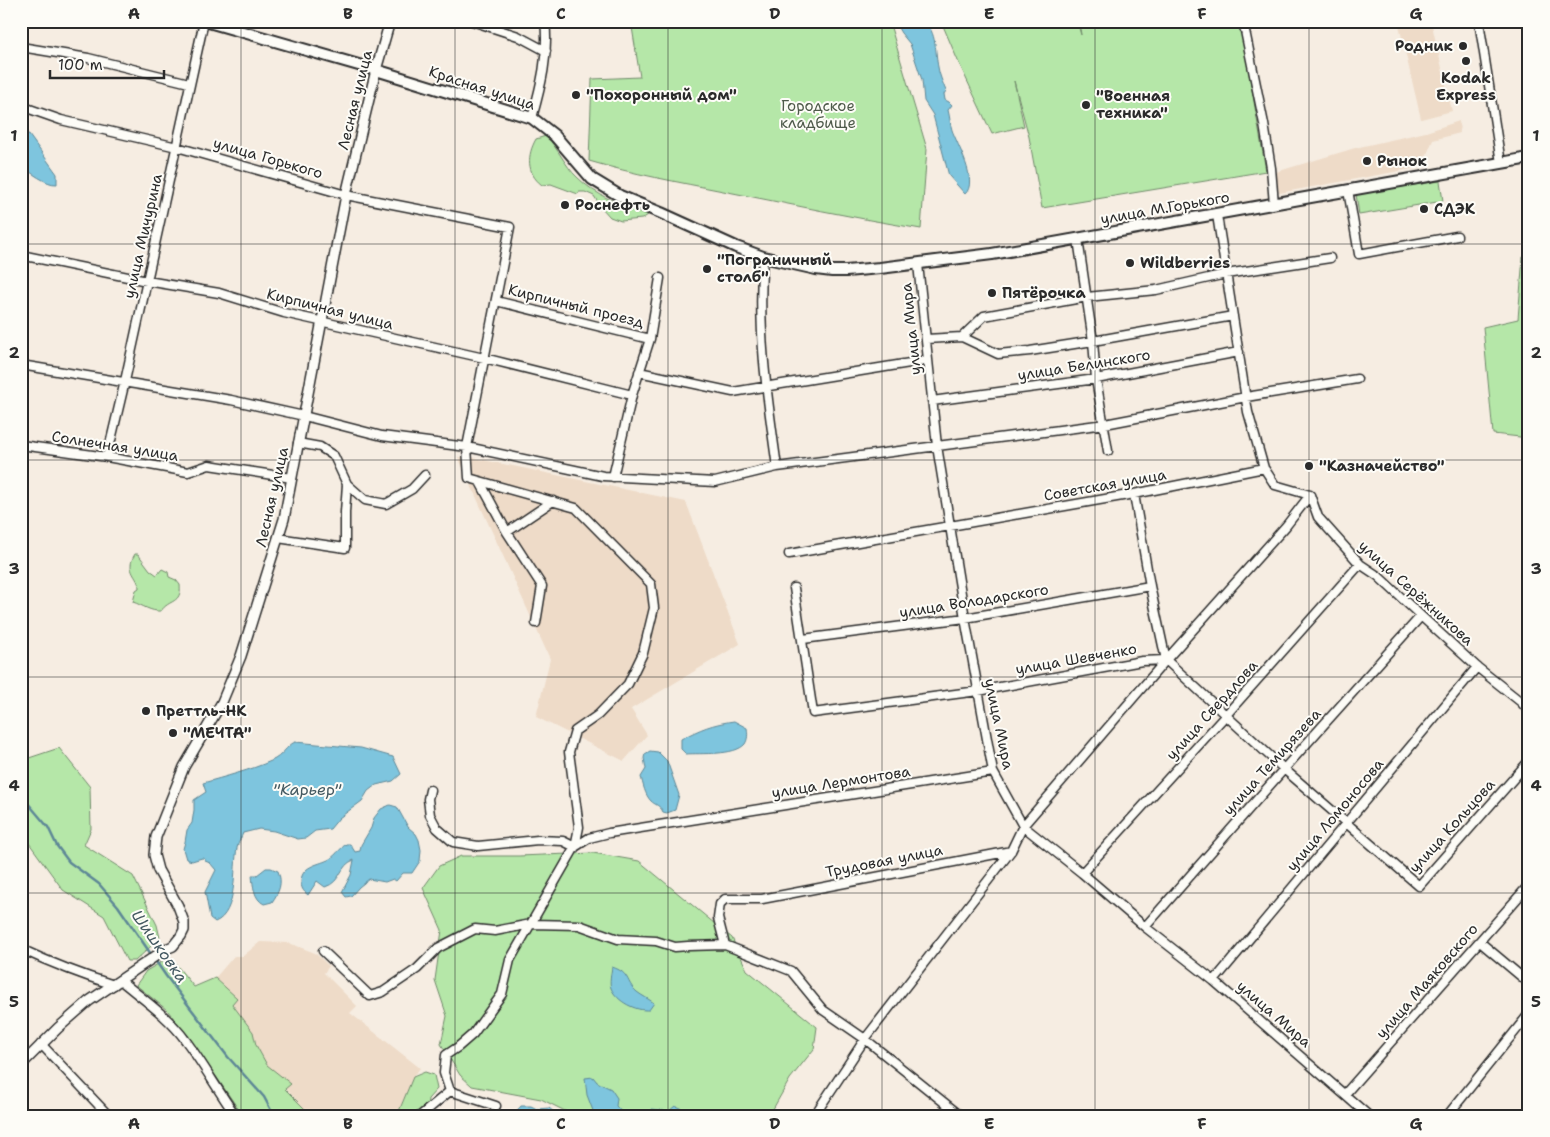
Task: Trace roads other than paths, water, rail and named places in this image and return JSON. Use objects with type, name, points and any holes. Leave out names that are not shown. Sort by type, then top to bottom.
[{"type":"main road","name":"Красная улица","points":[[205,21],[376,70],[532,118],[555,136],[592,179],[620,196],[736,248],[763,257],[805,267]]},
{"type":"main road","name":"улица М.Горького","points":[[805,267],[846,272],[992,254],[1529,158]]},
{"type":"street","name":"улица Мичурина","points":[[107,457],[205,21]]},
{"type":"street","name":"Лесная улица","points":[[22,1064],[89,1001],[173,946],[184,930],[184,922],[178,906],[158,870],[154,855],[156,837],[184,767],[222,702],[242,656],[284,520],[346,195],[376,70],[390,21]]},
{"type":"street","points":[[472,21],[518,36],[546,51]]},
{"type":"street","points":[[532,118],[542,82],[546,51],[545,21]]},
{"type":"street","points":[[1243,21],[1264,124],[1274,204]]},
{"type":"street","points":[[1479,21],[1501,163]]},
{"type":"street","points":[[21,47],[88,58],[190,83]]},
{"type":"street","name":"улица Горького","points":[[21,106],[61,120],[177,146],[346,195],[510,226],[496,301]]},
{"type":"street","points":[[1348,190],[1359,254],[1457,236]]},
{"type":"street","points":[[814,1116],[865,1039],[1011,852],[1024,826],[1166,660],[1286,526],[1310,495],[1275,485],[1264,468],[1248,412],[1217,215]]},
{"type":"street","points":[[1078,239],[1093,341],[1096,379],[1108,451]]},
{"type":"street","name":"Кирпичная улица","points":[[21,255],[147,281],[219,293],[284,313],[484,358],[632,395]]},
{"type":"street","points":[[763,257],[761,308],[766,387],[777,467]]},
{"type":"street","points":[[962,337],[984,316],[1087,297],[1156,290],[1226,274],[1330,258]]},
{"type":"street","name":"улица Мира","points":[[918,264],[937,446],[965,618],[993,772],[1024,826],[1145,927],[1214,981],[1369,1116]]},
{"type":"street","points":[[613,477],[632,395],[650,339],[660,278]]},
{"type":"street","points":[[450,1091],[444,1073],[446,1055],[472,1034],[502,994],[510,960],[575,847],[579,827],[569,752],[574,731],[598,715],[628,684],[644,654],[654,608],[651,584],[576,508],[469,478],[467,447],[496,301]]},
{"type":"street","name":"Кирпичный проезд","points":[[496,301],[650,339]]},
{"type":"street","points":[[926,339],[962,337],[998,354],[1093,341],[1233,316]]},
{"type":"street","name":"улица Белинского","points":[[932,401],[1096,379],[1239,352]]},
{"type":"street","points":[[639,372],[733,392],[928,360]]},
{"type":"street","points":[[21,365],[231,400],[382,436],[467,447],[603,476],[715,482],[777,467],[1105,424],[1246,397],[1357,379]]},
{"type":"street","points":[[298,444],[320,447],[334,456],[347,484],[365,500],[386,504],[412,488],[425,475]]},
{"type":"street","name":"Солнечная улица","points":[[21,445],[107,457],[188,472],[209,465],[292,478]]},
{"type":"street","name":"Советская улица","points":[[789,554],[1134,494],[1264,468]]},
{"type":"street","points":[[480,482],[508,532],[542,586],[536,623]]},
{"type":"street","points":[[278,538],[345,548],[344,512],[347,484]]},
{"type":"street","points":[[1134,494],[1150,586],[1166,660],[1284,769],[1346,822]]},
{"type":"street","name":"улица Серёжникова","points":[[1310,495],[1318,517],[1360,564],[1378,576],[1477,667],[1521,702],[1529,711]]},
{"type":"street","points":[[508,532],[553,501]]},
{"type":"street","name":"улица Свердлова","points":[[1082,873],[1360,564]]},
{"type":"street","name":"улица Володарского","points":[[803,640],[965,618],[1150,586]]},
{"type":"street","points":[[794,588],[803,640]]},
{"type":"street","name":"улица Темирязева","points":[[1145,927],[1421,616]]},
{"type":"street","name":"улица Шевченко","points":[[803,640],[813,713],[978,690],[1142,661],[1166,660]]},
{"type":"street","name":"улица Ломоносова","points":[[1214,981],[1477,667]]},
{"type":"street","name":"улица Кольцова","points":[[1346,822],[1419,886],[1529,761]]},
{"type":"street","name":"улица Лермонтова","points":[[575,847],[589,838],[609,834],[993,772]]},
{"type":"street","points":[[430,790],[428,799],[430,816],[437,828],[453,842],[478,846],[538,840],[564,840],[575,847]]},
{"type":"street","name":"Трудовая улица","points":[[725,945],[718,918],[720,904],[725,899],[762,898],[1011,852]]},
{"type":"street","name":"улица Маяковского","points":[[1345,1094],[1529,886]]},
{"type":"street","points":[[322,951],[370,996],[383,992],[417,969],[438,948],[475,929],[495,931],[531,924],[579,925],[618,939],[656,941],[675,947],[725,945],[791,971],[823,1010],[865,1039],[960,1116]]},
{"type":"street","points":[[1480,942],[1529,983]]},
{"type":"street","points":[[21,949],[48,961],[117,982],[164,1016],[186,1040],[218,1092],[236,1116]]},
{"type":"street","points":[[1447,1116],[1529,1014]]},
{"type":"street","points":[[42,1044],[109,1116]]},
{"type":"street","points":[[450,1091],[496,1106]]},
{"type":"street","points":[[420,1116],[450,1091]]},
{"type":"water","points":[[894,21],[924,21],[931,31],[935,43],[940,76],[946,91],[944,94],[945,100],[952,105],[948,110],[951,128],[966,163],[970,181],[969,188],[965,194],[949,176],[933,115],[924,101],[922,80],[910,44]]},
{"type":"water","points":[[21,124],[57,174],[57,184],[43,180],[21,166]]},
{"type":"water","points":[[734,721],[747,728],[747,740],[740,748],[708,754],[686,754],[681,749],[681,739],[694,732],[706,727]]},
{"type":"water","name":"\"Карьер\"","points":[[295,742],[361,748],[393,757],[401,774],[393,781],[376,785],[368,791],[362,801],[339,818],[330,829],[315,831],[306,838],[298,839],[274,831],[259,829],[243,833],[237,848],[231,900],[228,909],[215,922],[210,918],[205,892],[216,870],[205,859],[192,861],[186,859],[183,849],[187,830],[192,823],[194,800],[206,792],[203,783],[271,761]]},
{"type":"water","points":[[650,751],[658,752],[667,761],[679,795],[675,810],[667,813],[663,812],[649,799],[641,777],[646,769],[645,754]]},
{"type":"water","name":"\"Карьер\"","points":[[390,805],[397,807],[408,827],[416,834],[419,840],[421,850],[420,861],[412,873],[403,873],[396,881],[393,879],[385,882],[369,879],[351,896],[346,897],[342,892],[351,875],[354,860],[349,862],[331,885],[325,887],[317,881],[308,895],[306,894],[301,883],[304,872],[330,859],[346,844],[350,844],[355,852],[360,851],[374,818],[381,809]]},
{"type":"water","points":[[266,868],[278,871],[280,883],[272,902],[264,904],[256,896],[252,875],[257,875]]},
{"type":"water","points":[[612,967],[625,975],[637,992],[654,1003],[649,1010],[627,1005],[614,993],[610,986]]},
{"type":"water","points":[[593,1077],[597,1082],[611,1089],[617,1098],[616,1106],[625,1116],[595,1116],[587,1095],[585,1078]]},
{"type":"water","points":[[521,1106],[531,1106],[537,1109],[549,1108],[559,1116],[500,1116],[500,1114],[514,1112]]},
{"type":"water","points":[[675,1106],[692,1113],[692,1116],[651,1116],[652,1109],[669,1111]]},
{"type":"waterway","name":"Шишковка","points":[[21,795],[48,827],[57,846],[69,862],[99,884],[118,906],[166,976],[228,1057],[264,1097],[274,1116]]},
{"type":"place","name":"Родник","points":[[1463,46]]},
{"type":"place","name":"Kodak Express","points":[[1466,61]]},
{"type":"place","name":"\"Похоронный дом\"","points":[[576,95]]},
{"type":"place","name":"\"Военная техника\"","points":[[1086,105]]},
{"type":"place","name":"Рынок","points":[[1367,161]]},
{"type":"place","name":"Роснефть","points":[[565,205]]},
{"type":"place","name":"СДЭК","points":[[1424,209]]},
{"type":"place","name":"Wildberries","points":[[1130,263]]},
{"type":"place","name":"\"Пограничный столб\"","points":[[707,269]]},
{"type":"place","name":"Пятёрочка","points":[[992,293]]},
{"type":"place","name":"\"Казначейство\"","points":[[1309,466]]},
{"type":"place","name":"Преттль-НК","points":[[146,711]]},
{"type":"place","name":"\"МЕЧТА\"","points":[[173,733]]},
{"type":"park label","name":"Городское кладбище","points":[[818,114]]}]
